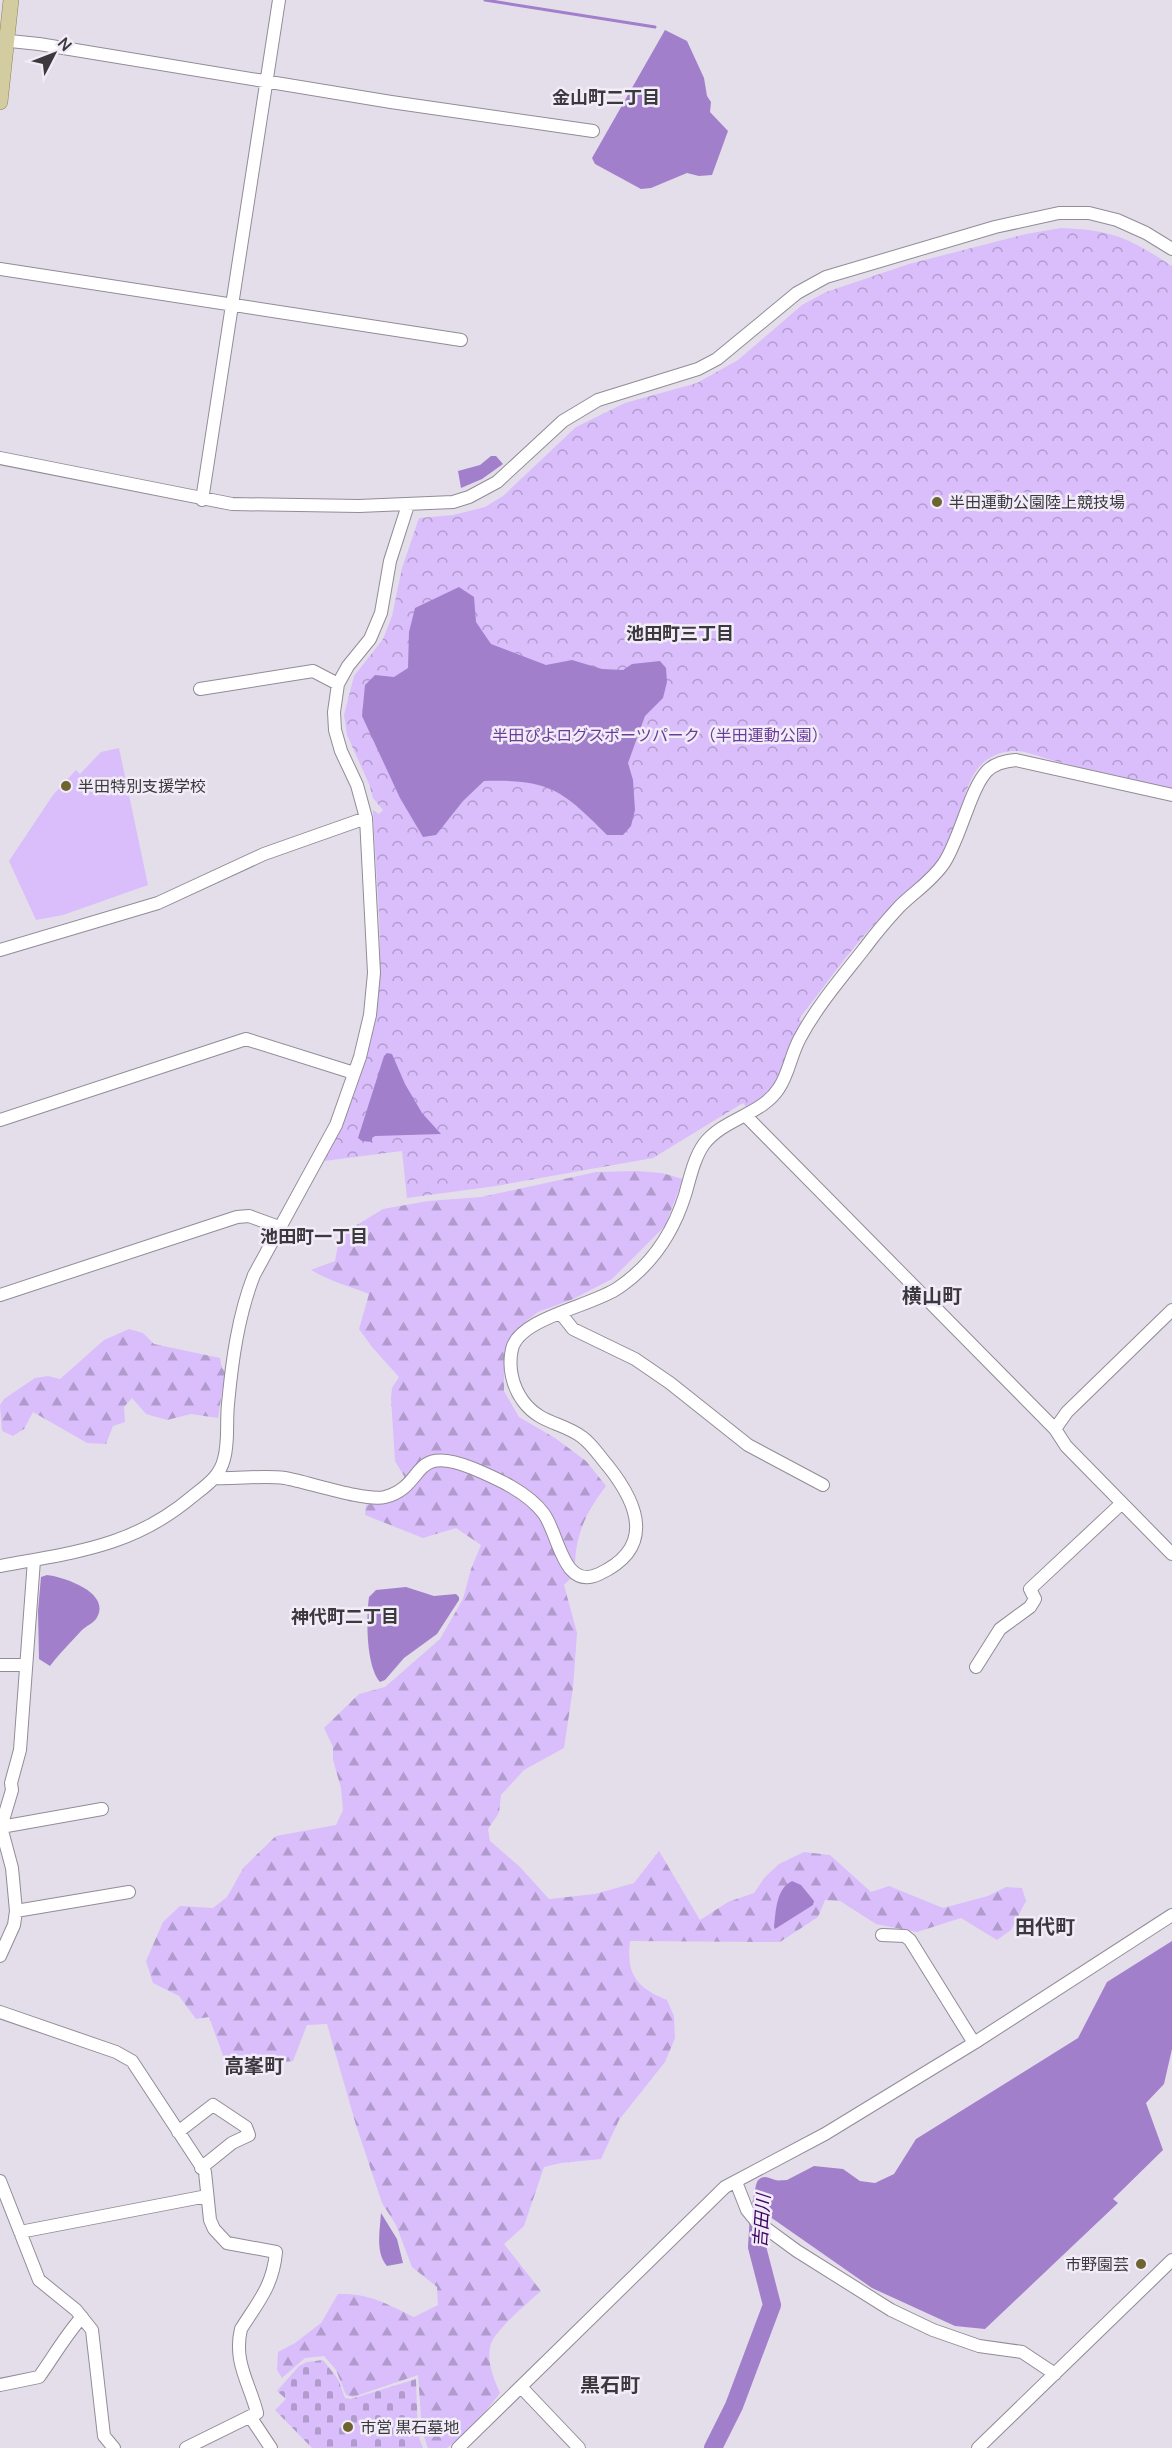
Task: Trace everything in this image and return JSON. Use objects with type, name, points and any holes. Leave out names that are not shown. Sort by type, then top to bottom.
[{"type":"main road","points":[[0,102],[3,41],[10,0]]},
{"type":"street","points":[[202,500],[230,305],[279,0]]},
{"type":"street","points":[[3,41],[39,44],[391,102],[593,131]]},
{"type":"street","points":[[0,458],[202,500],[259,506],[408,505],[453,502],[470,497],[498,482],[576,412],[598,400],[707,364],[731,349],[797,293],[826,277],[995,227],[1059,213],[1089,213],[1117,220],[1146,232],[1172,249]]},
{"type":"street","points":[[0,269],[462,340]]},
{"type":"street","points":[[0,1566],[111,1544],[140,1532],[178,1510],[214,1479],[225,1457],[231,1377],[245,1297],[279,1227],[336,1125],[370,1016],[374,973],[366,818],[363,804],[334,729],[334,712],[338,684],[376,626],[381,613],[390,561],[408,505]]},
{"type":"street","points":[[200,689],[313,671],[338,684]]},
{"type":"street","points":[[214,1479],[273,1477],[378,1498],[399,1490],[431,1461],[444,1460],[472,1468],[526,1497],[544,1514],[553,1530],[560,1552],[580,1578],[592,1577],[616,1565],[633,1546],[637,1520],[633,1505],[624,1486],[586,1440],[543,1419],[526,1405],[517,1392],[511,1372],[513,1347],[518,1335],[614,1291],[646,1265],[671,1231],[693,1168],[705,1143],[729,1122],[745,1115],[777,1092],[787,1074],[797,1043],[809,1022],[878,931],[901,905],[940,868],[953,847],[980,782],[992,768],[1003,762],[1016,760],[1172,795]]},
{"type":"street","points":[[0,950],[158,903],[264,854],[366,818]]},
{"type":"street","points":[[0,1120],[246,1039],[354,1073]]},
{"type":"street","points":[[745,1115],[1055,1429],[1066,1446],[1172,1554]]},
{"type":"street","points":[[0,1295],[161,1240],[237,1217],[249,1216],[279,1227]]},
{"type":"street","points":[[1055,1429],[1067,1412],[1172,1310]]},
{"type":"street","points":[[561,1314],[573,1329],[635,1359],[670,1383],[748,1445],[823,1485]]},
{"type":"street","points":[[976,1666],[1000,1629],[1030,1607],[1035,1599],[1030,1589],[1122,1503]]},
{"type":"street","points":[[0,1956],[14,1925],[16,1911],[12,1868],[1,1827],[12,1790],[20,1750],[34,1560]]},
{"type":"street","points":[[0,1665],[25,1665]]},
{"type":"street","points":[[1,1827],[102,1809]]},
{"type":"street","points":[[16,1911],[129,1892]]},
{"type":"street","points":[[458,2448],[725,2187],[825,2134],[974,2043],[1172,1916]]},
{"type":"street","points":[[882,1935],[905,1936],[910,1940],[974,2043]]},
{"type":"street","points":[[0,2012],[127,2057],[139,2069],[204,2172],[210,2220],[227,2243],[276,2252],[271,2279],[241,2329],[240,2336],[242,2370],[258,2413],[186,2448]]},
{"type":"street","points":[[178,2132],[213,2105],[246,2127],[249,2135],[246,2138],[232,2142],[201,2168]]},
{"type":"street","points":[[0,2181],[41,2284],[68,2304],[92,2330],[104,2436],[114,2448]]},
{"type":"street","points":[[736,2182],[747,2210],[756,2221],[848,2285],[891,2310],[933,2330],[978,2346],[1022,2352],[1055,2374]]},
{"type":"street","points":[[20,2232],[207,2196]]},
{"type":"street","points":[[978,2448],[1172,2260]]},
{"type":"street","points":[[0,2385],[39,2377],[58,2350],[64,2337],[82,2317]]},
{"type":"street","points":[[521,2387],[579,2448]]},
{"type":"street","points":[[251,2418],[271,2448]]},
{"type":"green space","name":"半田ぴよログスポーツパーク（半田運動公園）","points":[[1061,228],[1094,231],[1120,237],[1172,266],[1172,790],[1125,781],[1021,751],[995,755],[983,763],[974,774],[968,788],[948,846],[934,866],[869,930],[799,1019],[805,1025],[774,1089],[748,1110],[743,1103],[653,1158],[496,1186],[407,1198],[402,1151],[324,1161],[346,1116],[363,1068],[375,1019],[380,970],[373,810],[379,814],[383,810],[373,798],[347,735],[344,715],[354,676],[383,639],[392,616],[402,568],[419,518],[453,515],[485,507],[503,496],[576,427],[625,403],[697,383],[738,360],[802,305],[826,292],[909,264],[1026,234]]},
{"type":"green space","points":[[119,748],[148,885],[63,915],[36,920],[9,861],[53,795],[76,770],[80,774],[101,752]]},
{"type":"green space","points":[[596,1172],[662,1173],[683,1179],[665,1226],[612,1279],[573,1299],[538,1312],[520,1326],[504,1353],[504,1391],[519,1417],[555,1438],[586,1461],[606,1486],[586,1517],[576,1549],[575,1574],[564,1585],[577,1633],[573,1688],[564,1748],[524,1770],[501,1795],[499,1813],[488,1829],[490,1841],[520,1867],[549,1899],[595,1894],[634,1883],[659,1851],[700,1920],[728,1902],[754,1893],[765,1877],[779,1864],[804,1852],[830,1855],[871,1892],[889,1886],[943,1908],[988,1896],[1006,1887],[1022,1888],[1026,1901],[1011,1930],[997,1940],[961,1918],[917,1932],[876,1924],[840,1901],[825,1900],[818,1917],[780,1942],[630,1941],[632,1971],[641,1985],[667,2000],[674,2016],[675,2038],[665,2062],[619,2120],[601,2159],[544,2167],[524,2226],[504,2244],[541,2291],[512,2317],[492,2341],[489,2353],[490,2365],[500,2393],[477,2422],[447,2448],[428,2448],[422,2431],[418,2375],[353,2397],[346,2395],[336,2370],[324,2356],[305,2358],[282,2378],[277,2370],[278,2352],[295,2343],[321,2323],[338,2294],[369,2297],[414,2317],[438,2305],[437,2287],[412,2267],[396,2225],[382,2203],[356,2125],[327,2024],[307,2025],[293,2061],[228,2069],[209,2017],[196,2019],[179,1996],[153,1983],[146,1961],[163,1922],[180,1906],[213,1908],[227,1897],[244,1867],[276,1836],[336,1825],[343,1810],[341,1788],[333,1760],[333,1747],[324,1728],[359,1694],[385,1687],[440,1639],[463,1599],[471,1569],[481,1545],[456,1528],[423,1538],[365,1515],[366,1505],[390,1500],[410,1486],[395,1461],[391,1398],[392,1388],[399,1377],[359,1329],[369,1294],[311,1270],[335,1261],[338,1245],[347,1231],[383,1209],[428,1201],[481,1197]]},
{"type":"green space","points":[[129,1329],[143,1333],[154,1344],[220,1358],[225,1372],[218,1418],[191,1414],[167,1420],[146,1414],[132,1398],[124,1407],[125,1422],[113,1426],[106,1444],[87,1443],[33,1412],[24,1429],[13,1436],[2,1431],[0,1405],[4,1399],[35,1378],[48,1376],[60,1379],[104,1340]]},
{"type":"green space","points":[[323,2360],[338,2379],[345,2398],[351,2399],[416,2379],[418,2435],[423,2448],[312,2448],[275,2410],[286,2399],[277,2391],[299,2366],[307,2362]]},
{"type":"shaded area","points":[[665,30],[687,41],[704,78],[707,96],[711,102],[710,112],[728,131],[712,175],[699,176],[687,173],[651,188],[641,189],[595,164],[592,158]]},
{"type":"shaded area","points":[[491,456],[496,456],[503,464],[482,479],[461,488],[458,471],[480,465]]},
{"type":"shaded area","points":[[459,587],[474,597],[476,622],[491,644],[546,665],[572,660],[602,669],[623,670],[632,664],[660,661],[666,668],[667,682],[663,698],[645,716],[628,763],[633,780],[635,810],[631,826],[623,835],[607,835],[578,807],[553,790],[525,782],[484,781],[463,801],[436,835],[423,837],[400,798],[362,716],[365,685],[375,675],[394,677],[408,668],[409,632],[415,608]]},
{"type":"shaded area","points":[[387,1053],[392,1054],[405,1084],[422,1113],[441,1134],[375,1136],[372,1142],[358,1138],[384,1056]]},
{"type":"shaded area","points":[[47,1575],[64,1579],[84,1588],[98,1601],[99,1610],[96,1619],[81,1631],[50,1666],[39,1659],[38,1611],[41,1577]]},
{"type":"shaded area","points":[[406,1587],[434,1596],[456,1594],[459,1600],[437,1634],[404,1658],[385,1680],[380,1682],[375,1675],[370,1654],[367,1629],[369,1597],[376,1590]]},
{"type":"shaded area","points":[[792,1881],[801,1885],[814,1901],[813,1905],[775,1929],[775,1914],[780,1895]]},
{"type":"shaded area","points":[[1172,1941],[1172,2049],[1164,2084],[1146,2103],[1163,2150],[1113,2199],[1118,2203],[985,2329],[955,2326],[872,2288],[766,2214],[770,2181],[787,2180],[814,2166],[843,2169],[860,2181],[875,2183],[894,2174],[916,2139],[1078,2038],[1107,1982]]},
{"type":"shaded area","points":[[381,2213],[397,2239],[403,2263],[387,2266],[383,2261],[379,2241]]},
{"type":"waterway","points":[[485,0],[655,27]]},
{"type":"waterway","name":"吉田川","points":[[713,2448],[734,2406],[772,2305],[757,2247],[759,2215],[765,2186],[792,2195]]},
{"type":"place","name":"半田運動公園陸上競技場","points":[[937,502]]},
{"type":"place","name":"半田特別支援学校","points":[[66,786]]},
{"type":"place","name":"市野園芸","points":[[1141,2264]]},
{"type":"place","name":"市営 黒石墓地","points":[[348,2427]]},
{"type":"district","name":"金山町二丁目","points":[[606,98]]},
{"type":"district","name":"池田町三丁目","points":[[680,634]]},
{"type":"district","name":"池田町一丁目","points":[[314,1237]]},
{"type":"district","name":"横山町","points":[[932,1296]]},
{"type":"district","name":"神代町二丁目","points":[[345,1617]]},
{"type":"district","name":"田代町","points":[[1045,1927]]},
{"type":"district","name":"高峯町","points":[[254,2066]]},
{"type":"district","name":"黒石町","points":[[610,2385]]}]
